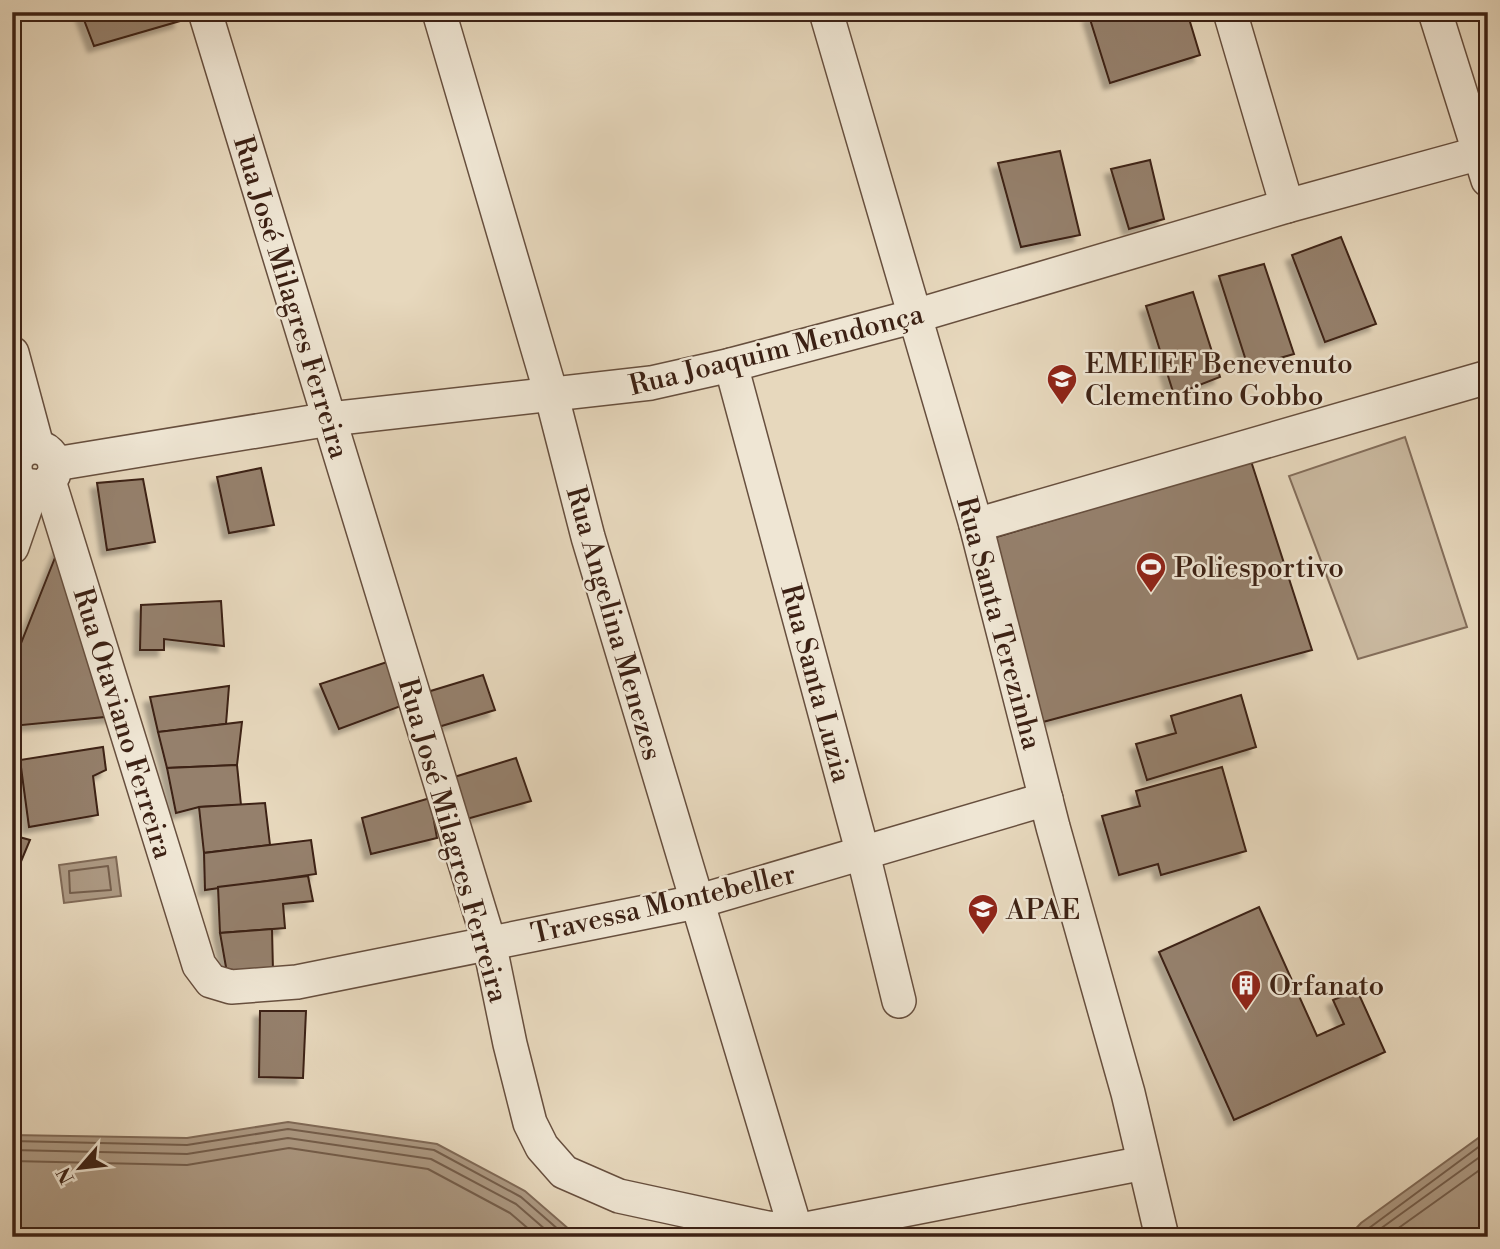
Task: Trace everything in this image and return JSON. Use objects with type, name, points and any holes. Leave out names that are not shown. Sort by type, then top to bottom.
[{"type":"street","name":"Rua José Milagres Ferreira","points":[[205,12],[489,942],[530,1123],[542,1147],[564,1172],[619,1196],[767,1228],[796,1231],[1144,1163]]},
{"type":"street","name":"Rua Angelina Menezes","points":[[439,12],[552,397],[588,537],[796,1231]]},
{"type":"street","name":"Rua Santa Terezinha","points":[[826,12],[976,525],[1144,1163],[1161,1237]]},
{"type":"street","points":[[1230,12],[1287,206]]},
{"type":"street","points":[[1435,12],[1484,167]]},
{"type":"street","name":"Rua Joaquim Mendonça","points":[[33,469],[330,419],[552,397],[651,383],[731,365],[915,316],[1287,206],[1484,167]]},
{"type":"street","name":"Rua Otaviano Ferreira","points":[[12,353],[33,469],[199,965]]},
{"type":"street","name":"Rua Santa Luzia","points":[[731,365],[863,854],[899,1001]]},
{"type":"street","points":[[976,525],[1488,377]]},
{"type":"street","points":[[12,547],[33,469]]},
{"type":"street","name":"Travessa Montebeller","points":[[199,965],[211,981],[231,987],[266,986],[696,902],[1046,799]]},
{"type":"shaded area","points":[[1405,437],[1467,627],[1358,659],[1289,476]]},
{"type":"water","points":[[116,857],[121,896],[64,903],[59,865]]},
{"type":"water","points":[[288,1122],[437,1144],[525,1191],[578,1237],[12,1237],[12,1135],[187,1138]]},
{"type":"water","points":[[1488,1131],[1488,1237],[1348,1237],[1361,1223]]},
{"type":"building","points":[[81,12],[177,12],[180,21],[94,46]]},
{"type":"building","points":[[1104,12],[1187,12],[1200,55],[1110,83],[1089,16]]},
{"type":"building","points":[[1060,151],[1080,235],[1021,247],[998,163]]},
{"type":"building","points":[[1150,160],[1164,219],[1129,229],[1111,169]]},
{"type":"building","points":[[1341,237],[1376,324],[1325,342],[1292,255]]},
{"type":"building","points":[[1264,264],[1294,354],[1248,367],[1219,276]]},
{"type":"building","points":[[1193,292],[1220,377],[1174,395],[1146,306]]},
{"type":"building","name":"Poliesportivo","points":[[1251,461],[1312,650],[1043,722],[993,538]]},
{"type":"building","points":[[261,468],[274,525],[229,533],[217,477]]},
{"type":"building","points":[[143,479],[155,542],[107,550],[97,483]]},
{"type":"building","points":[[64,535],[115,716],[12,726],[12,666]]},
{"type":"building","points":[[221,601],[224,646],[164,639],[164,650],[140,650],[141,605]]},
{"type":"building","points":[[387,662],[401,706],[339,729],[320,684]]},
{"type":"building","points":[[483,675],[495,710],[435,728],[424,693]]},
{"type":"building","points":[[229,686],[226,724],[158,732],[150,697]]},
{"type":"building","points":[[1241,695],[1256,747],[1147,780],[1136,744],[1176,733],[1171,716]]},
{"type":"building","points":[[242,722],[237,765],[167,768],[158,732]]},
{"type":"building","points":[[103,747],[106,770],[93,776],[98,815],[29,827],[20,760]]},
{"type":"building","points":[[516,758],[531,801],[463,820],[451,778]]},
{"type":"building","points":[[237,765],[241,805],[199,807],[176,813],[167,768]]},
{"type":"building","points":[[1222,767],[1246,851],[1161,875],[1158,864],[1119,875],[1102,816],[1140,806],[1136,791]]},
{"type":"building","points":[[430,798],[437,838],[371,854],[362,818]]},
{"type":"building","points":[[265,803],[270,845],[204,853],[199,807]]},
{"type":"building","points":[[12,835],[30,840],[12,883]]},
{"type":"building","points":[[311,840],[316,874],[205,890],[204,853]]},
{"type":"building","points":[[308,876],[313,901],[283,904],[285,928],[220,933],[218,887]]},
{"type":"building","name":"Orfanato","points":[[1259,907],[1317,1036],[1344,1024],[1333,1000],[1357,990],[1385,1052],[1234,1120],[1159,952]]},
{"type":"building","points":[[272,929],[273,971],[227,973],[220,933]]},
{"type":"building","points":[[260,1011],[306,1011],[303,1078],[259,1077]]},
{"type":"place","name":"EMEIEF Benevenuto Clementino Gobbo","points":[[1062,406]]},
{"type":"place","name":"Poliesportivo","points":[[1151,594]]},
{"type":"place","name":"APAE","points":[[983,936]]},
{"type":"place","name":"Orfanato","points":[[1246,1012]]}]
